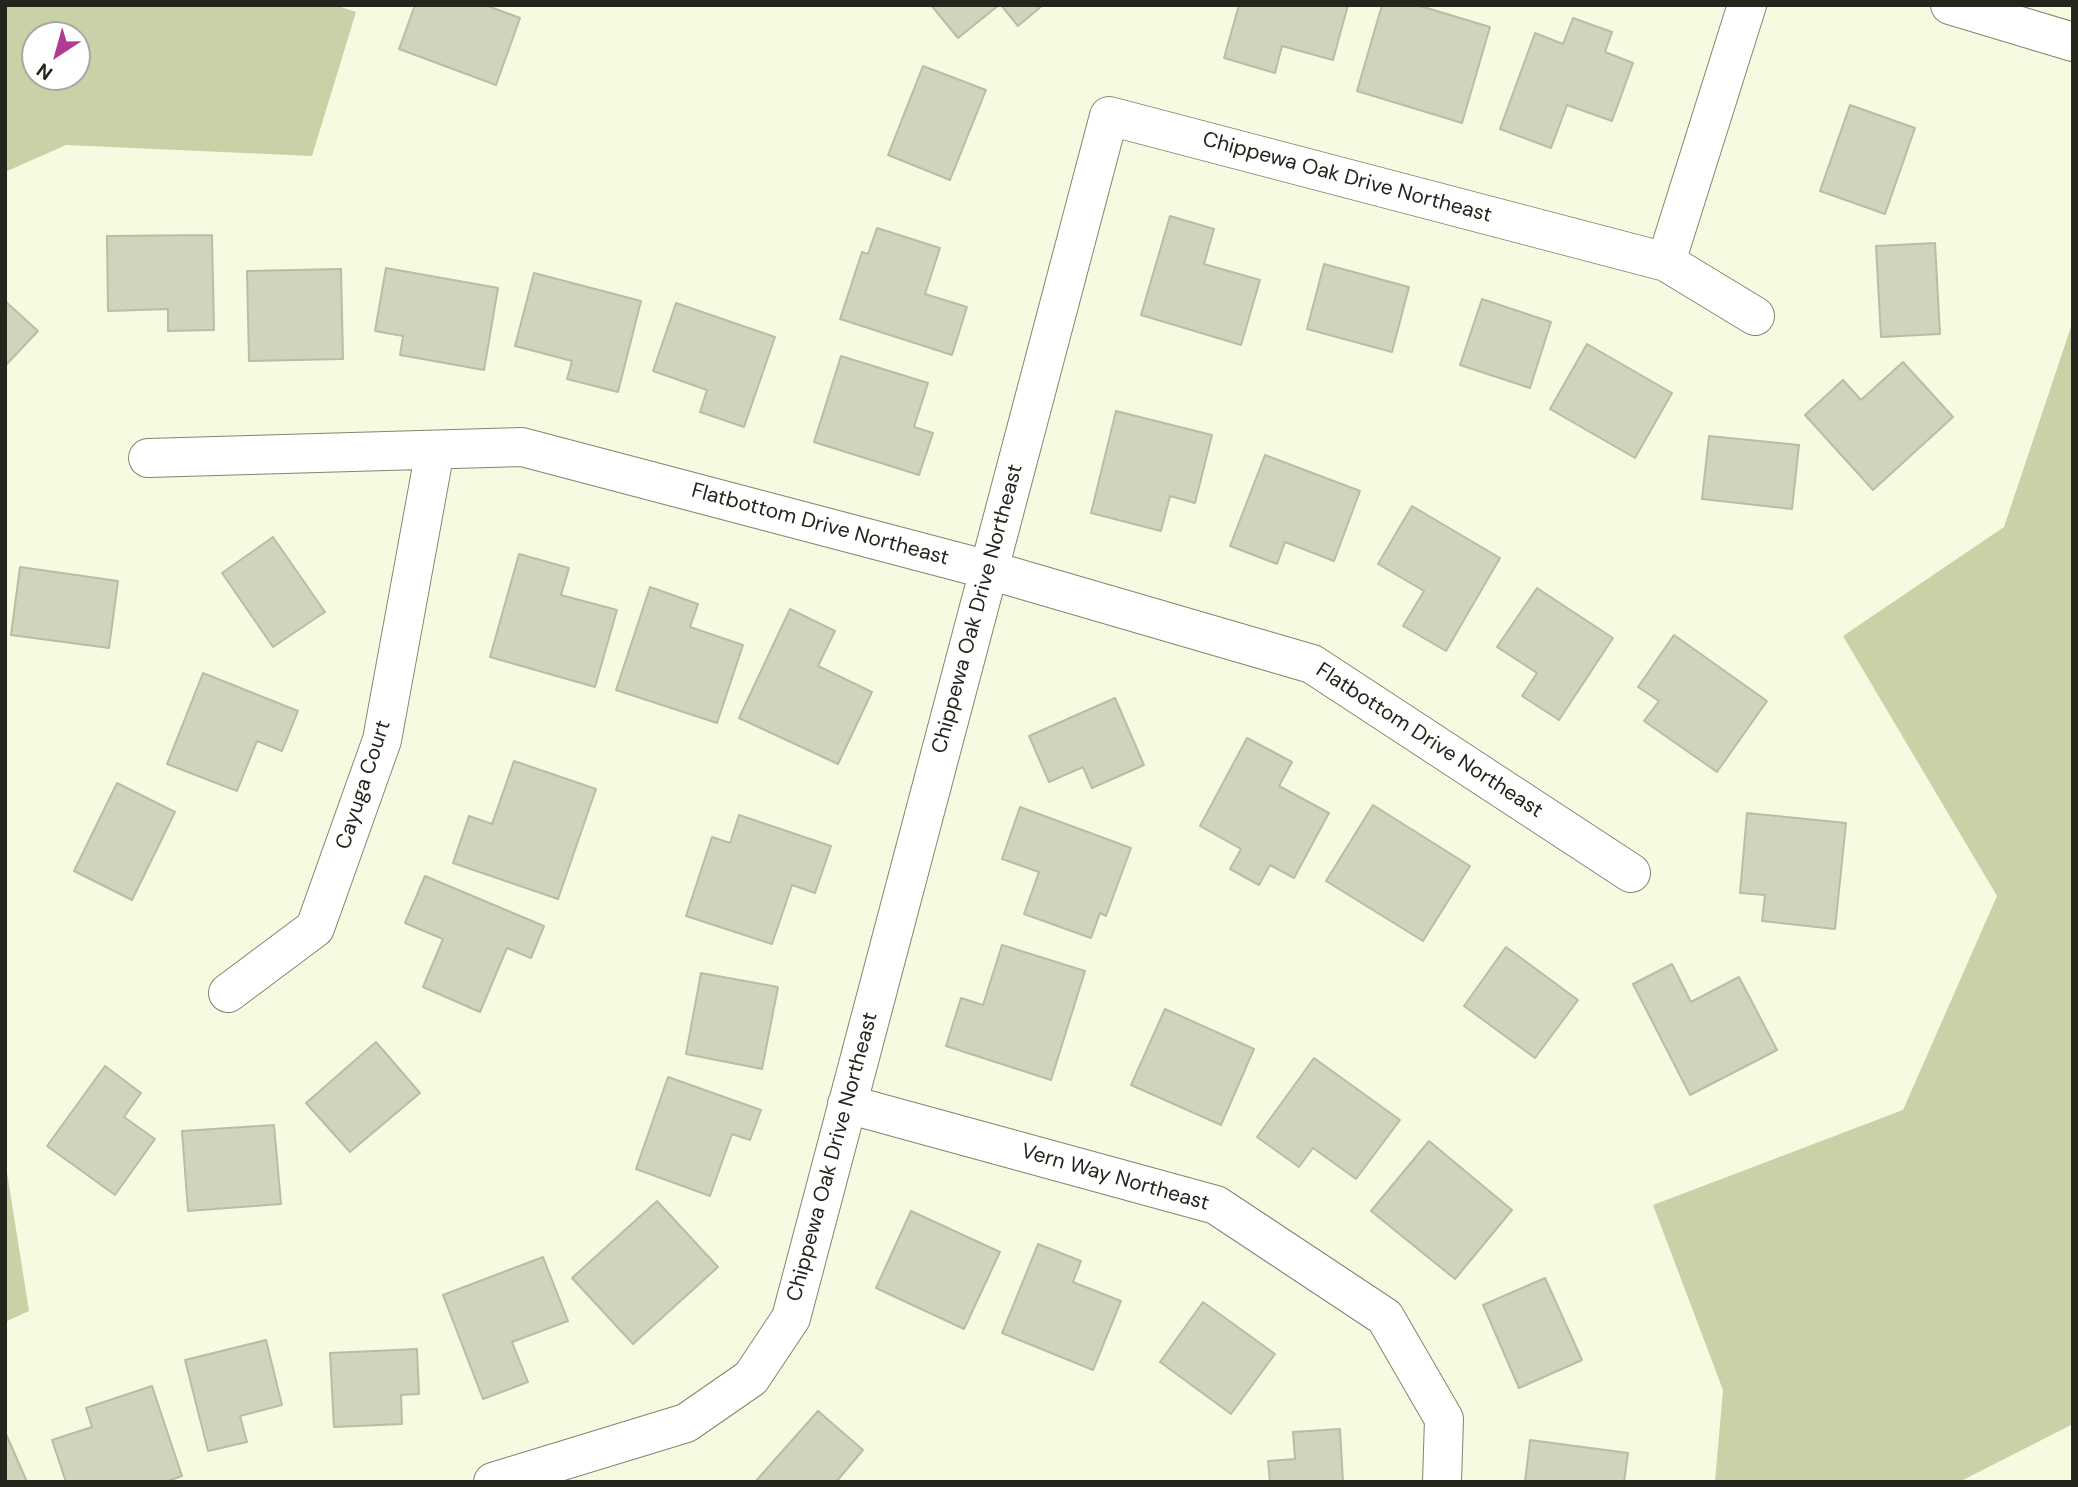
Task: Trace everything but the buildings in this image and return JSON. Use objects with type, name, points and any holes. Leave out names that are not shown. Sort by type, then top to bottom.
[{"type":"street","points":[[1666,262],[1747,5]]},
{"type":"street","points":[[1950,5],[2073,43]]},
{"type":"street","name":"Chippewa Oak Drive Northeast","points":[[494,1482],[686,1423],[751,1378],[791,1318],[1109,116],[1666,262],[1755,316]]},
{"type":"street","name":"Flatbottom Drive Northeast","points":[[148,458],[522,447],[989,570],[1312,664],[1631,873]]},
{"type":"street","name":"Cayuga Court","points":[[228,993],[315,928],[382,740],[435,450]]},
{"type":"street","name":"Vern Way Northeast","points":[[847,1104],[1216,1205],[1385,1317],[1444,1419],[1442,1482]]},
{"type":"green space","points":[[5,5],[335,5],[356,12],[312,156],[66,145],[5,172]]},
{"type":"green space","points":[[2073,321],[2073,1424],[1959,1482],[1715,1482],[1723,1390],[1653,1205],[1903,1110],[1997,896],[1843,636],[2004,527]]},
{"type":"green space","points":[[5,1160],[29,1311],[5,1322]]}]
